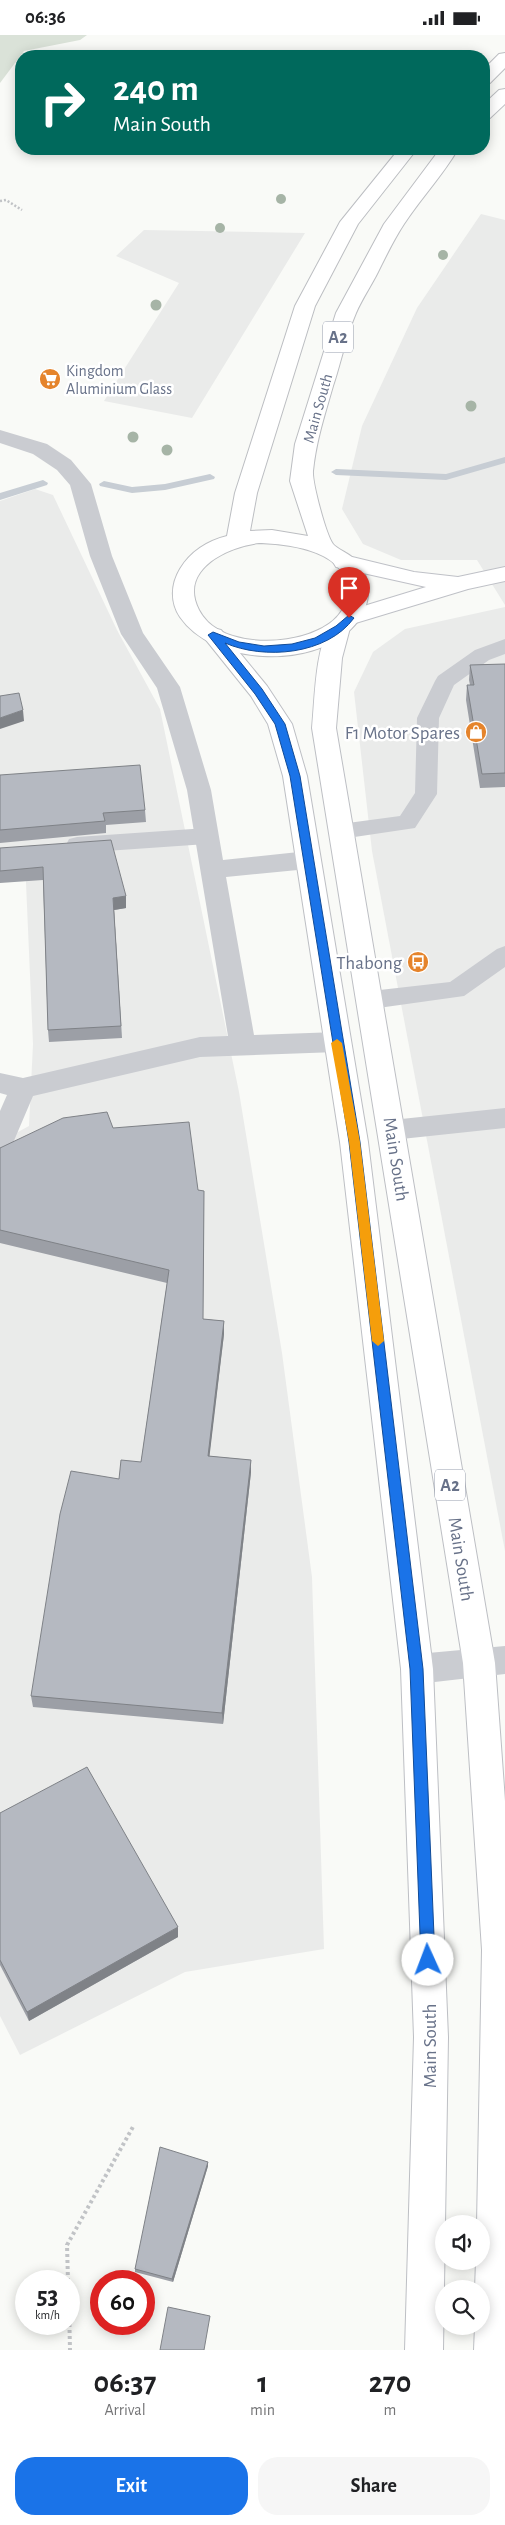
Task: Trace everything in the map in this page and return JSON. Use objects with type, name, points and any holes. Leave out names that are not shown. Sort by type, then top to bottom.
[{"type":"main road","points":[[490,73],[505,58]]},
{"type":"main road","points":[[490,108],[505,94]]},
{"type":"main road","name":"A2","points":[[237,540],[246,493],[305,306],[350,222],[403,155]]},
{"type":"main road","name":"Main South","points":[[322,547],[301,481],[305,444],[343,322],[394,224],[445,155]]},
{"type":"main road","name":"Main South","points":[[424,2350],[431,2037],[417,1669],[354,1142],[295,776],[280,724],[259,691],[213,635],[196,622],[186,607],[182,591],[187,574],[198,560],[215,547],[259,536],[281,536],[303,540],[322,547],[344,561],[354,575],[358,589],[356,604],[344,623],[331,658],[324,727],[392,1130],[492,1661],[499,1950],[493,2350]]},
{"type":"main road","points":[[344,561],[414,579],[464,583]]},
{"type":"main road","points":[[344,623],[464,583],[505,574]]},
{"type":"main road","name":"Main South","points":[[213,635],[237,645],[264,649],[301,645],[318,640],[344,623]]},
{"type":"street","points":[[0,436],[40,449],[64,465],[80,484],[101,556],[132,634],[168,687],[199,790],[243,1045]]},
{"type":"street","points":[[212,870],[308,860]]},
{"type":"street","points":[[0,1142],[12,1086],[200,1047],[337,1042]]},
{"type":"street","points":[[417,1669],[492,1661]]},
{"type":"lane","points":[[341,831],[407,823],[426,794],[428,718],[445,681],[482,655],[505,646]]},
{"type":"lane","points":[[59,847],[207,836]]},
{"type":"lane","points":[[371,1000],[456,990],[505,955]]},
{"type":"lane","points":[[392,1130],[505,1118]]},
{"type":"path","points":[[0,201],[6,201],[22,210]]},
{"type":"path","points":[[67,2270],[66,2245],[134,2125]]},
{"type":"path","points":[[70,2335],[70,2350]]},
{"type":"shaded area","points":[[0,35],[87,35],[80,40],[29,50],[15,50],[15,63],[0,83]]},
{"type":"shaded area","points":[[481,214],[505,220],[505,605],[477,560],[401,560],[363,544],[342,509],[362,426],[417,308]]},
{"type":"shaded area","points":[[144,230],[305,233],[192,418],[104,401],[179,283],[116,256]]},
{"type":"shaded area","points":[[35,489],[53,495],[117,630],[160,709],[239,1092],[282,1353],[312,1577],[324,1949],[185,1972],[20,2055],[0,2016],[0,1151],[16,1133],[29,1126],[33,1044],[25,860],[0,862],[0,501]]},
{"type":"shaded area","points":[[505,607],[505,1551],[372,851],[354,692],[373,652],[405,629]]},
{"type":"building","points":[[505,664],[505,773],[482,774],[467,685],[474,685],[470,665]]},
{"type":"building","points":[[19,693],[23,710],[0,718],[0,696]]},
{"type":"building","points":[[140,765],[145,810],[103,813],[105,821],[0,830],[0,775]]},
{"type":"building","points":[[111,840],[126,896],[113,898],[121,1026],[48,1030],[43,867],[0,871],[0,848]]},
{"type":"building","points":[[107,1112],[113,1128],[189,1122],[198,1190],[204,1191],[203,1319],[224,1321],[208,1456],[251,1460],[222,1713],[31,1696],[60,1514],[71,1471],[119,1479],[121,1460],[141,1462],[169,1270],[0,1230],[0,1148],[63,1118]]},
{"type":"building","points":[[87,1767],[178,1927],[27,2012],[0,1960],[0,1813]]},
{"type":"building","points":[[160,2147],[208,2162],[172,2279],[155,2274],[155,2270],[135,2269]]},
{"type":"building","points":[[168,2307],[210,2316],[204,2350],[160,2350]]},
{"type":"waterway","points":[[336,472],[446,477],[505,460]]},
{"type":"waterway","points":[[104,484],[132,490],[165,487],[210,477]]},
{"type":"waterway","points":[[0,497],[43,483]]},
{"type":"slow traffic","points":[[337,1043],[354,1142],[378,1341]]},
{"type":"place","name":"Kingdom Aluminium Glass","points":[[50,379]]},
{"type":"place","name":"F1 Motor Spares","points":[[476,732]]},
{"type":"place","name":"Thabong","points":[[418,962]]},
{"type":"route","points":[[349,618],[339,628],[318,640],[292,647],[264,649],[237,645],[213,635],[259,691],[280,724],[295,776],[354,1142],[417,1669],[428,1960]]}]
